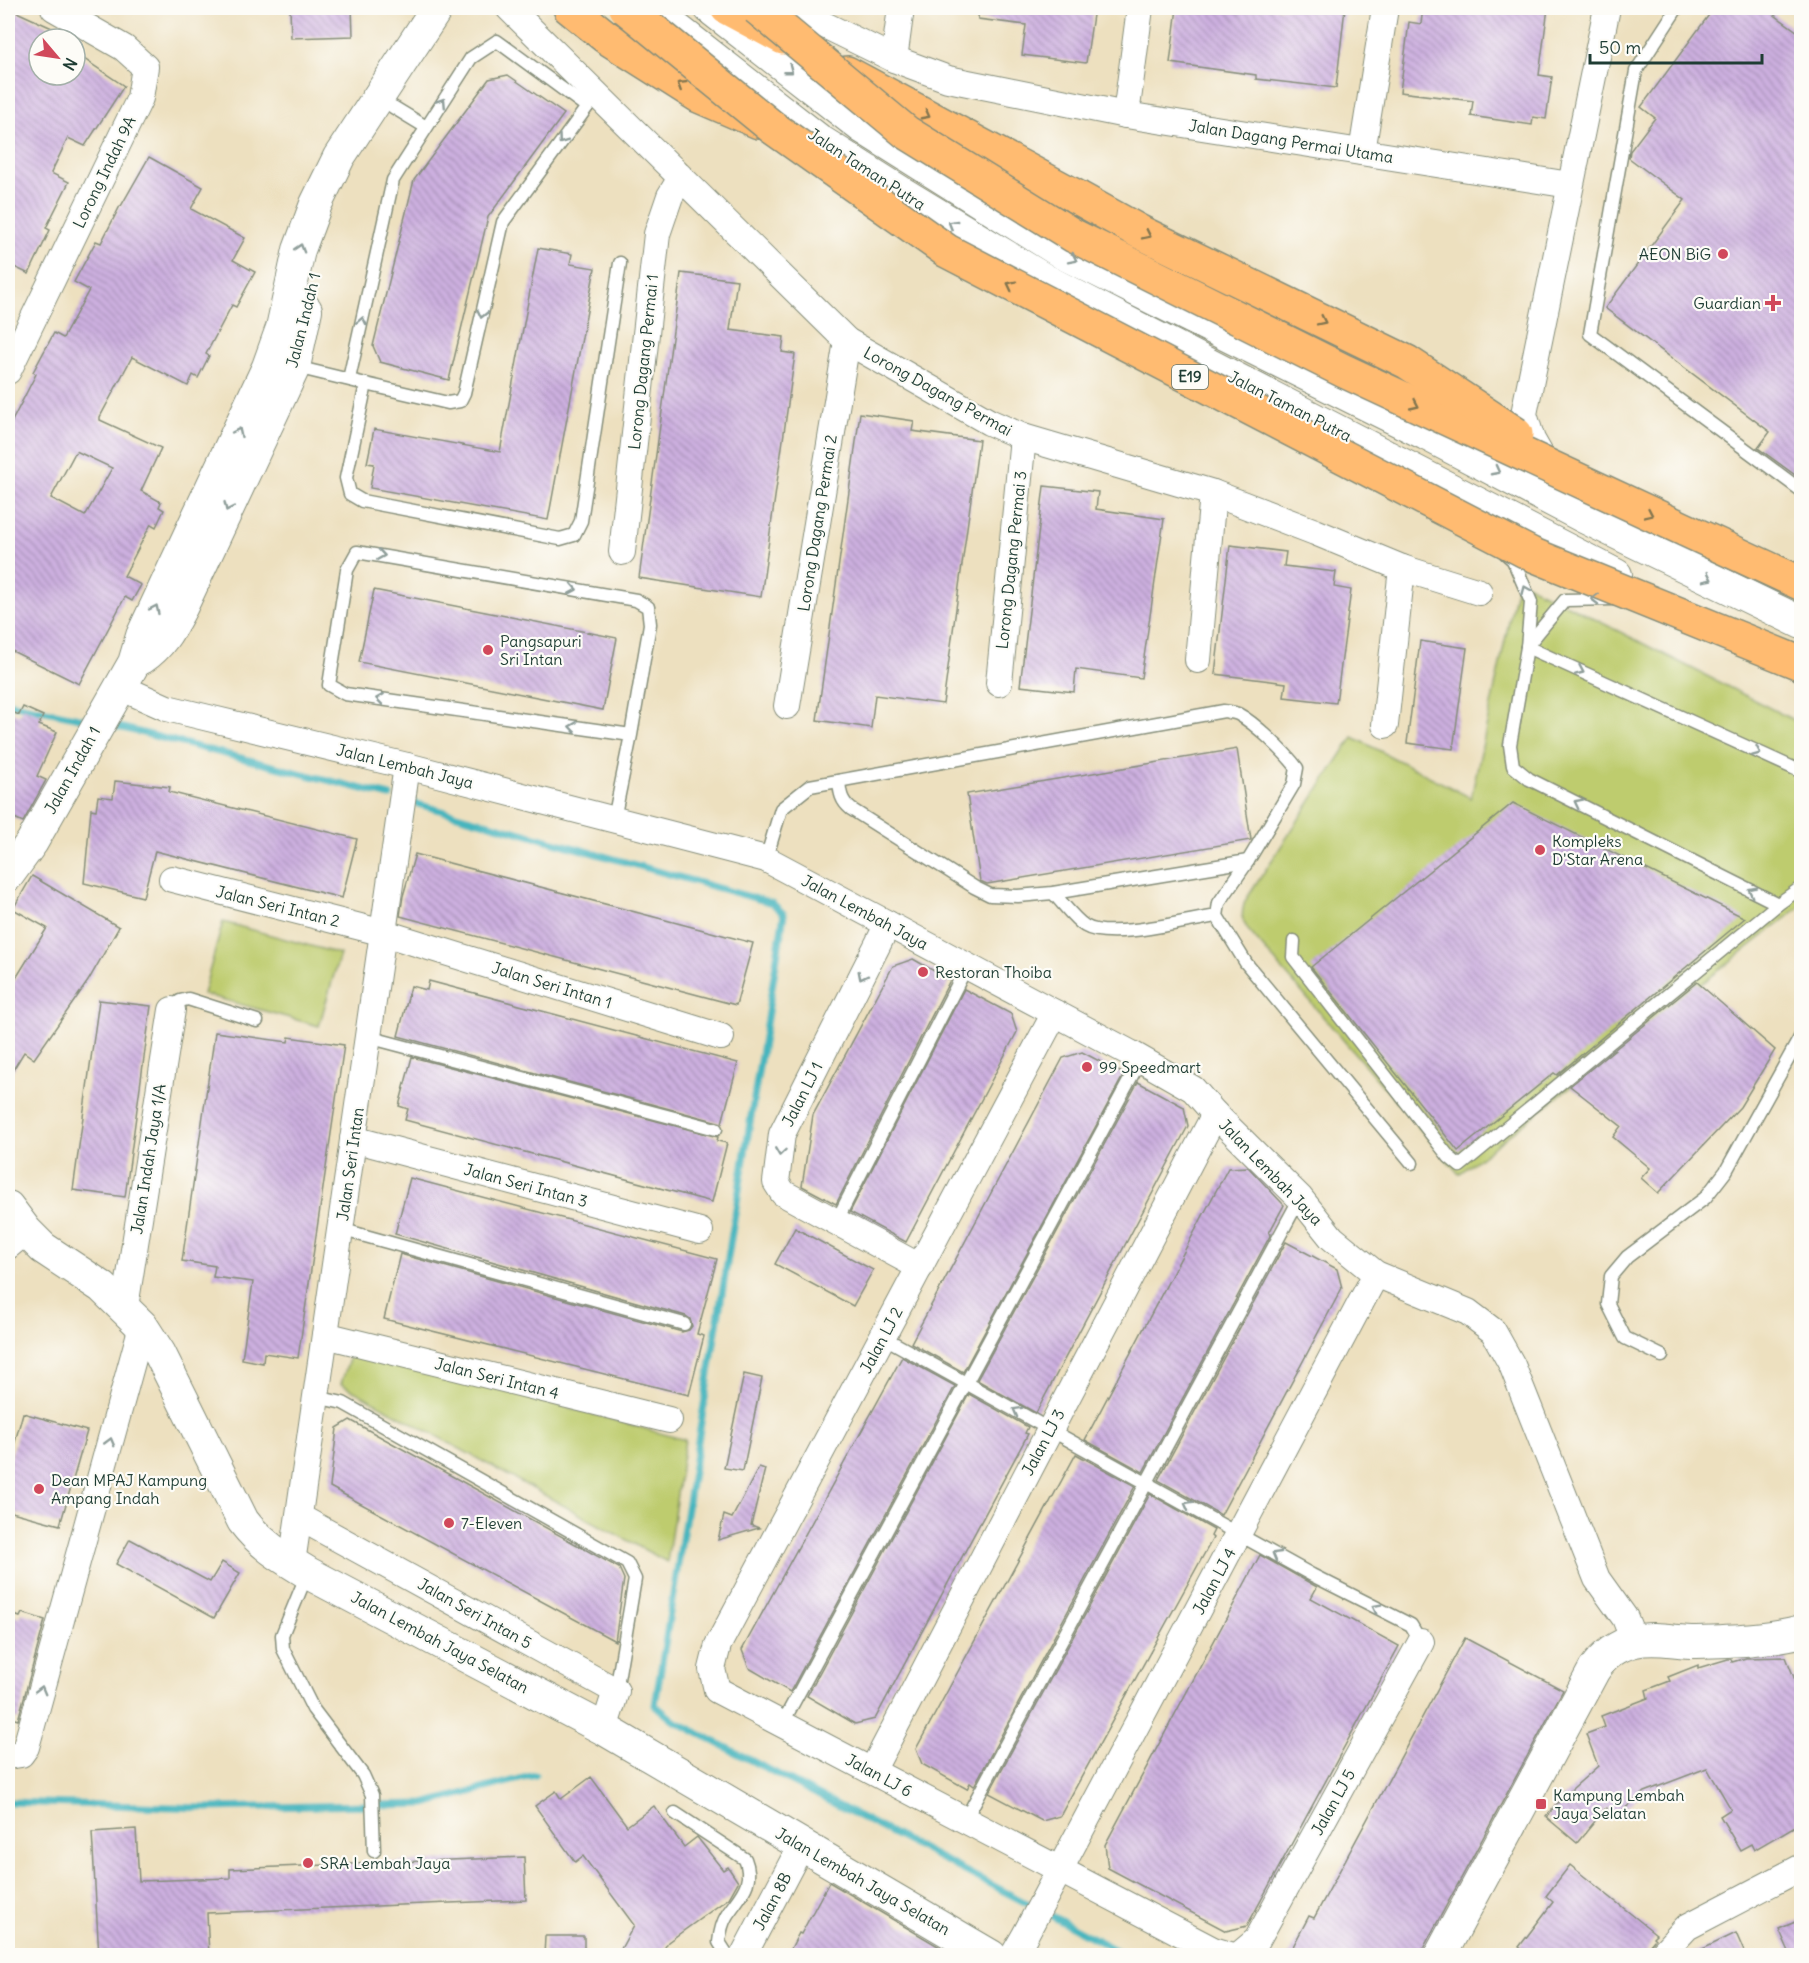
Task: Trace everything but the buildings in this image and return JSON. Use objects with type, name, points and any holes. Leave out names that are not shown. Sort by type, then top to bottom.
[{"type":"highway","points":[[570,8],[606,37],[699,96],[772,127]]},
{"type":"highway","name":"E19","points":[[626,8],[772,127],[947,251],[1531,554],[1802,664]]},
{"type":"highway","points":[[727,8],[1140,232],[1407,362],[1614,498]]},
{"type":"highway","points":[[757,8],[906,132],[1074,236],[1344,372],[1802,584]]},
{"type":"street","name":"Lorong Indah 9A","points":[[8,371],[140,98],[145,67],[124,48],[54,8]]},
{"type":"street","name":"Jalan Indah 1","points":[[8,875],[32,842],[127,675],[142,636],[268,367],[282,328],[299,250],[316,204],[339,157],[437,8]]},
{"type":"street","name":"Jalan Indah 1","points":[[127,675],[164,639],[182,606],[294,367],[314,275],[336,210],[357,163],[460,8]]},
{"type":"street","name":"Lorong Dagang Permai","points":[[509,8],[590,99],[681,178],[847,341],[989,422],[1023,437],[1213,494],[1316,532],[1402,568],[1479,592]]},
{"type":"street","name":"Jalan Taman Putra","points":[[649,8],[820,141],[1045,280],[1640,587],[1731,638],[1802,674]]},
{"type":"street","name":"Jalan Taman Putra","points":[[710,8],[862,127],[1064,254],[1426,434],[1584,517],[1802,623]]},
{"type":"street","name":"Jalan Dagang Permai Utama","points":[[796,8],[804,15],[894,59],[948,79],[1126,115],[1570,185]]},
{"type":"street","points":[[894,59],[902,8]]},
{"type":"street","points":[[1126,115],[1140,8]]},
{"type":"street","points":[[1362,152],[1385,8]]},
{"type":"street","points":[[1584,517],[1545,465],[1532,440],[1524,414],[1607,8]]},
{"type":"street","name":"Lorong Dagang Permai 1","points":[[622,552],[657,234],[670,196],[681,178]]},
{"type":"street","name":"Lorong Dagang Permai 2","points":[[787,706],[847,341]]},
{"type":"street","points":[[1426,434],[1476,440],[1502,431],[1524,414]]},
{"type":"street","name":"Lorong Dagang Permai 3","points":[[999,682],[1023,437]]},
{"type":"street","points":[[1198,660],[1213,494]]},
{"type":"street","points":[[1385,725],[1402,568]]},
{"type":"street","name":"Jalan Lembah Jaya","points":[[127,675],[167,708],[407,766],[766,859],[1193,1089],[1215,1114],[1300,1198],[1332,1238],[1377,1274],[1468,1312],[1494,1330],[1512,1365],[1597,1579],[1625,1618],[1634,1641]]},
{"type":"street","name":"Jalan Seri Intan","points":[[300,1568],[299,1517],[407,766]]},
{"type":"street","name":"Jalan Seri Intan 2","points":[[172,879],[384,933]]},
{"type":"street","name":"Jalan LJ 1","points":[[888,924],[783,1134],[776,1182],[783,1193],[920,1268]]},
{"type":"street","name":"Jalan Seri Intan 1","points":[[384,933],[721,1037]]},
{"type":"street","name":"Jalan Indah Jaya 1/A","points":[[17,1751],[133,1317],[172,1010]]},
{"type":"street","name":"Jalan LJ 2","points":[[712,1669],[718,1645],[1055,1013]]},
{"type":"street","name":"Jalan LJ 3","points":[[872,1771],[1215,1114]]},
{"type":"street","name":"Jalan Seri Intan 3","points":[[353,1138],[700,1231]]},
{"type":"street","name":"Jalan Lembah Jaya Selatan","points":[[8,1207],[17,1239],[43,1248],[102,1287],[133,1317],[160,1354],[243,1521],[255,1537],[300,1568],[604,1730],[992,1956]]},
{"type":"street","name":"Jalan LJ 4","points":[[1019,1946],[1377,1274]]},
{"type":"street","name":"Jalan Seri Intan 4","points":[[325,1335],[669,1420]]},
{"type":"street","name":"Jalan Seri Intan 5","points":[[299,1517],[616,1691]]},
{"type":"street","points":[[1440,1956],[1599,1663],[1611,1651],[1634,1641],[1718,1641],[1800,1635]]},
{"type":"street","name":"Jalan LJ 5","points":[[1238,1956],[1257,1940],[1421,1642]]},
{"type":"street","name":"Jalan LJ 6","points":[[712,1669],[717,1690],[965,1820],[1055,1879]]},
{"type":"street","points":[[604,1730],[616,1691]]},
{"type":"street","name":"Jalan 8B","points":[[743,1956],[801,1846]]},
{"type":"street","points":[[1660,1956],[1687,1927],[1802,1867]]},
{"type":"street","points":[[1055,1879],[1213,1950],[1233,1956]]},
{"type":"lane","points":[[1677,8],[1636,71],[1590,334],[1802,491]]},
{"type":"lane","points":[[294,367],[448,403],[460,401],[464,393],[503,222],[590,99],[497,41],[471,58],[393,180],[349,379]]},
{"type":"lane","points":[[393,107],[426,128]]},
{"type":"lane","points":[[366,384],[346,478],[350,494],[362,501],[560,539],[574,536],[581,521],[620,263]]},
{"type":"lane","points":[[1377,451],[1513,560],[1531,602],[1527,647],[1510,745],[1513,766],[1529,779],[1778,904]]},
{"type":"lane","points":[[614,819],[631,735],[650,624],[648,607],[636,600],[357,552],[347,570],[329,685],[345,694],[631,735]]},
{"type":"lane","points":[[1527,647],[1565,600],[1618,599],[1731,638]]},
{"type":"lane","points":[[1527,647],[1802,772]]},
{"type":"lane","points":[[766,859],[781,809],[810,786],[1224,711],[1235,712],[1247,720],[1297,768],[1294,784],[1248,861],[1219,903],[1217,916],[1246,963],[1412,1162]]},
{"type":"lane","points":[[839,781],[840,797],[844,804],[990,895],[1018,896],[1053,893],[1248,861]]},
{"type":"lane","points":[[1294,941],[1293,957],[1449,1157],[1460,1166],[1802,886]]},
{"type":"lane","points":[[1053,893],[1084,926],[1097,931],[1114,933],[1217,916]]},
{"type":"lane","points":[[836,1222],[967,966]]},
{"type":"lane","points":[[172,1010],[180,1000],[188,999],[257,1021]]},
{"type":"lane","points":[[1662,1356],[1625,1338],[1608,1304],[1611,1276],[1627,1257],[1705,1198],[1726,1171],[1802,1034]]},
{"type":"lane","points":[[368,1037],[716,1129]]},
{"type":"lane","points":[[782,1724],[1141,1059]]},
{"type":"lane","points":[[965,1820],[1300,1198]]},
{"type":"lane","points":[[340,1229],[684,1324]]},
{"type":"lane","points":[[883,1337],[1312,1575],[1411,1625],[1421,1642]]},
{"type":"lane","points":[[316,1397],[344,1403],[627,1563],[635,1579],[616,1691]]},
{"type":"lane","points":[[300,1568],[282,1635],[283,1649],[313,1709],[363,1775],[372,1795],[374,1851]]},
{"type":"lane","points":[[675,1814],[745,1859],[749,1869],[745,1889],[726,1916],[720,1932],[719,1942],[728,1956]]},
{"type":"green space","name":"Kompleks D'Star Arena","points":[[1518,580],[1801,724],[1801,906],[1459,1174],[1249,931],[1244,924],[1242,913],[1245,901],[1353,737],[1471,798]]},
{"type":"green space","points":[[223,922],[340,954],[319,1026],[203,994]]},
{"type":"green space","points":[[353,1347],[685,1440],[667,1562],[341,1384]]},
{"type":"waterway","points":[[8,703],[84,719]]},
{"type":"waterway","points":[[111,725],[390,796]]},
{"type":"waterway","points":[[414,803],[772,903],[784,914],[655,1705],[673,1720],[1034,1907]]},
{"type":"waterway","points":[[8,1802],[205,1808],[424,1804],[535,1775]]},
{"type":"waterway","points":[[1044,1912],[1127,1956]]},
{"type":"place","name":"AEON BiG","points":[[1723,254]]},
{"type":"place","name":"Guardian","points":[[1773,303]]},
{"type":"place","name":"Pangsapuri Sri Intan","points":[[488,650]]},
{"type":"place","name":"Kompleks D'Star Arena","points":[[1540,850]]},
{"type":"place","name":"Restoran Thoiba","points":[[923,972]]},
{"type":"place","name":"99 Speedmart","points":[[1087,1067]]},
{"type":"place","name":"Dean MPAJ Kampung Ampang Indah","points":[[39,1489]]},
{"type":"place","name":"7-Eleven","points":[[449,1523]]},
{"type":"place","name":"Kampung Lembah Jaya Selatan","points":[[1541,1804]]},
{"type":"place","name":"SRA Lembah Jaya","points":[[308,1863]]}]
